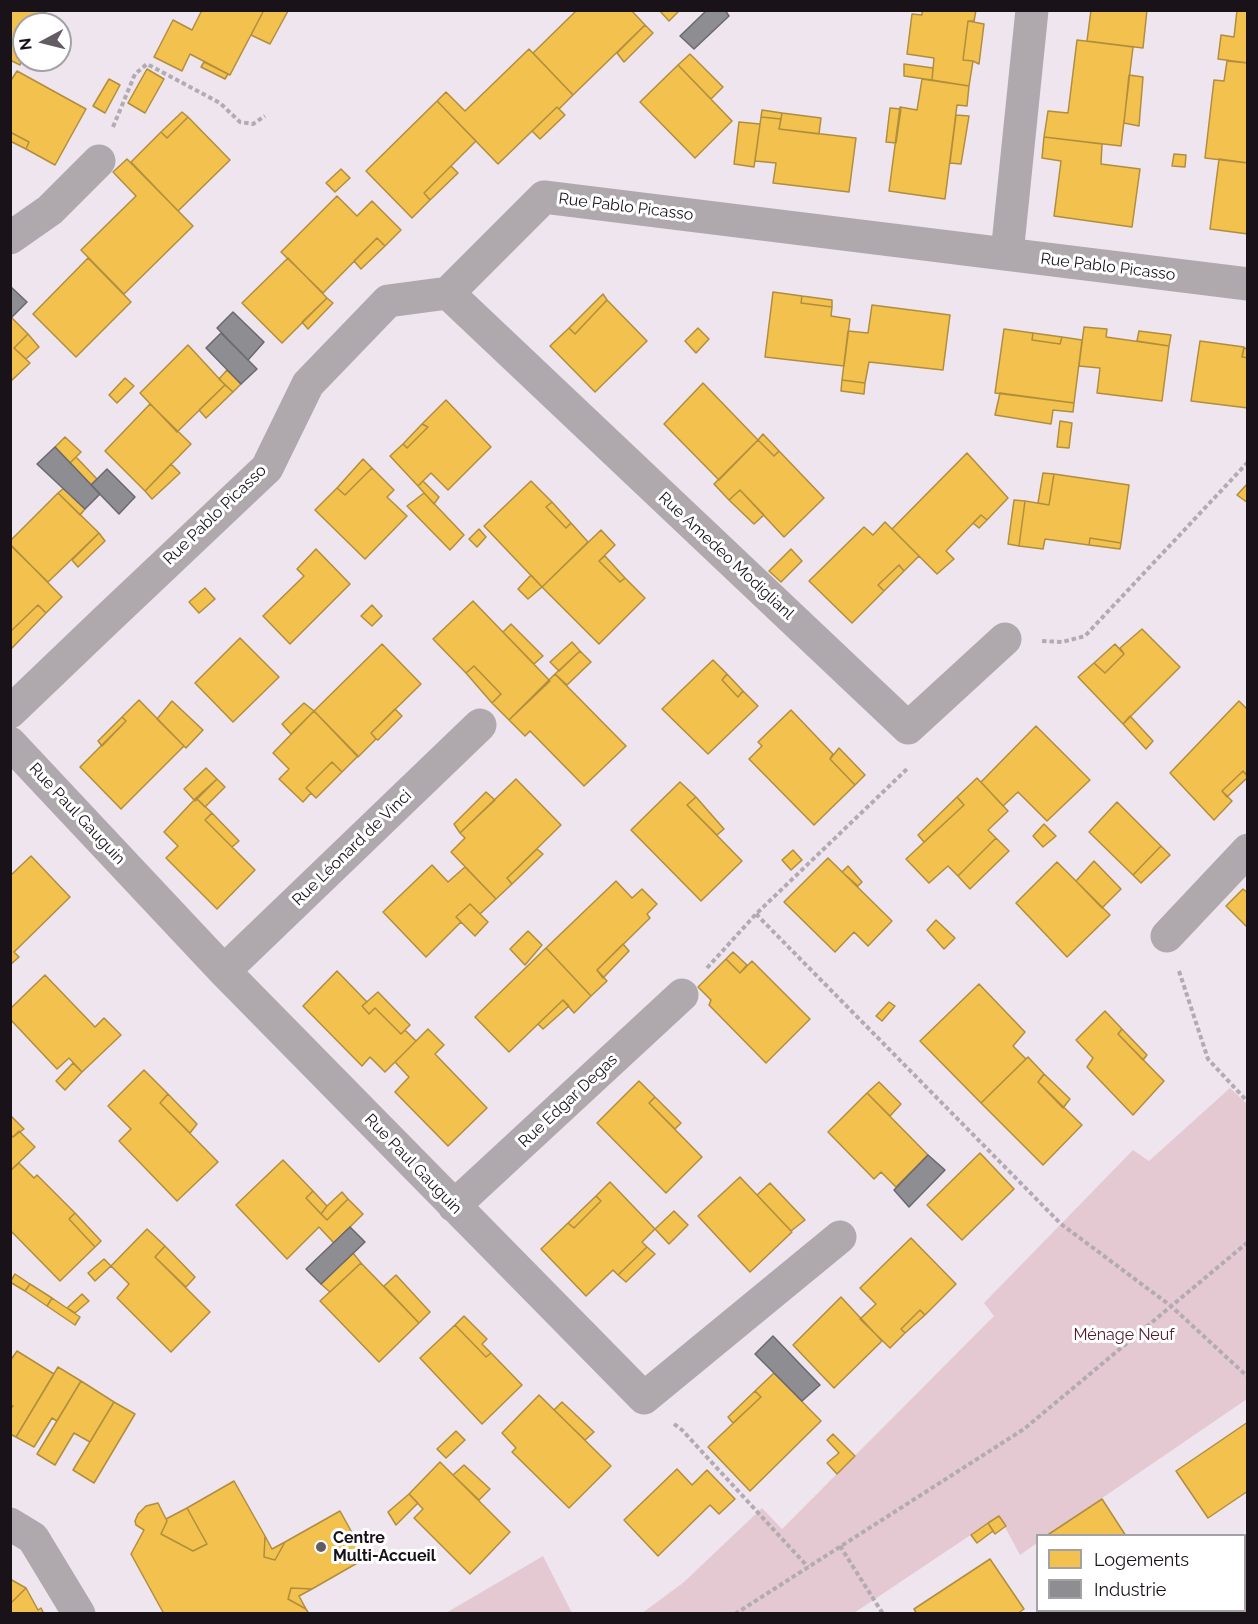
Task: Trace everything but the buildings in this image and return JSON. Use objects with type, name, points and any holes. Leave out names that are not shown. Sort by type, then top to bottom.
[{"type":"street","points":[[1007,254],[1032,10]]},
{"type":"street","points":[[10,238],[50,210],[99,161]]},
{"type":"street","name":"Rue Pablo Picasso","points":[[10,712],[267,468],[308,384],[388,301],[448,293],[544,196],[1248,284]]},
{"type":"street","name":"Rue Amedeo Modiglianl","points":[[448,293],[908,728]]},
{"type":"street","points":[[908,728],[1005,639]]},
{"type":"street","name":"Rue Léonard de Vinci","points":[[224,971],[480,725]]},
{"type":"street","name":"Rue Paul Gauguin","points":[[10,743],[224,971],[644,1398]]},
{"type":"street","points":[[1167,936],[1248,850]]},
{"type":"street","name":"Rue Edgar Degas","points":[[453,1206],[682,995]]},
{"type":"street","points":[[644,1398],[840,1238]]},
{"type":"street","points":[[10,1524],[33,1538],[80,1614]]},
{"type":"path","points":[[99,161],[135,74],[147,64],[220,103],[240,122],[253,124],[265,116]]},
{"type":"path","points":[[1005,639],[1062,642],[1085,636],[1248,462]]},
{"type":"path","points":[[682,995],[756,914],[916,759],[908,728]]},
{"type":"path","points":[[756,914],[1061,1224],[1170,1306],[1248,1377]]},
{"type":"path","points":[[1167,936],[1208,1059],[1248,1102]]},
{"type":"path","points":[[735,1614],[1024,1429],[1248,1242]]},
{"type":"path","points":[[644,1398],[682,1430],[808,1567]]},
{"type":"path","points":[[840,1546],[884,1614]]},
{"type":"green space","name":"Ménage Neuf","points":[[1230,1088],[1247,1104],[1247,1399],[1049,1534],[1036,1534],[1036,1544],[1020,1555],[999,1516],[854,1613],[641,1614],[684,1582],[762,1508],[782,1529],[994,1316],[984,1303],[1133,1150],[1149,1161]]},
{"type":"green space","points":[[543,1556],[572,1613],[446,1613]]},
{"type":"place","name":"Centre Multi-Accueil","points":[[321,1547]]}]
